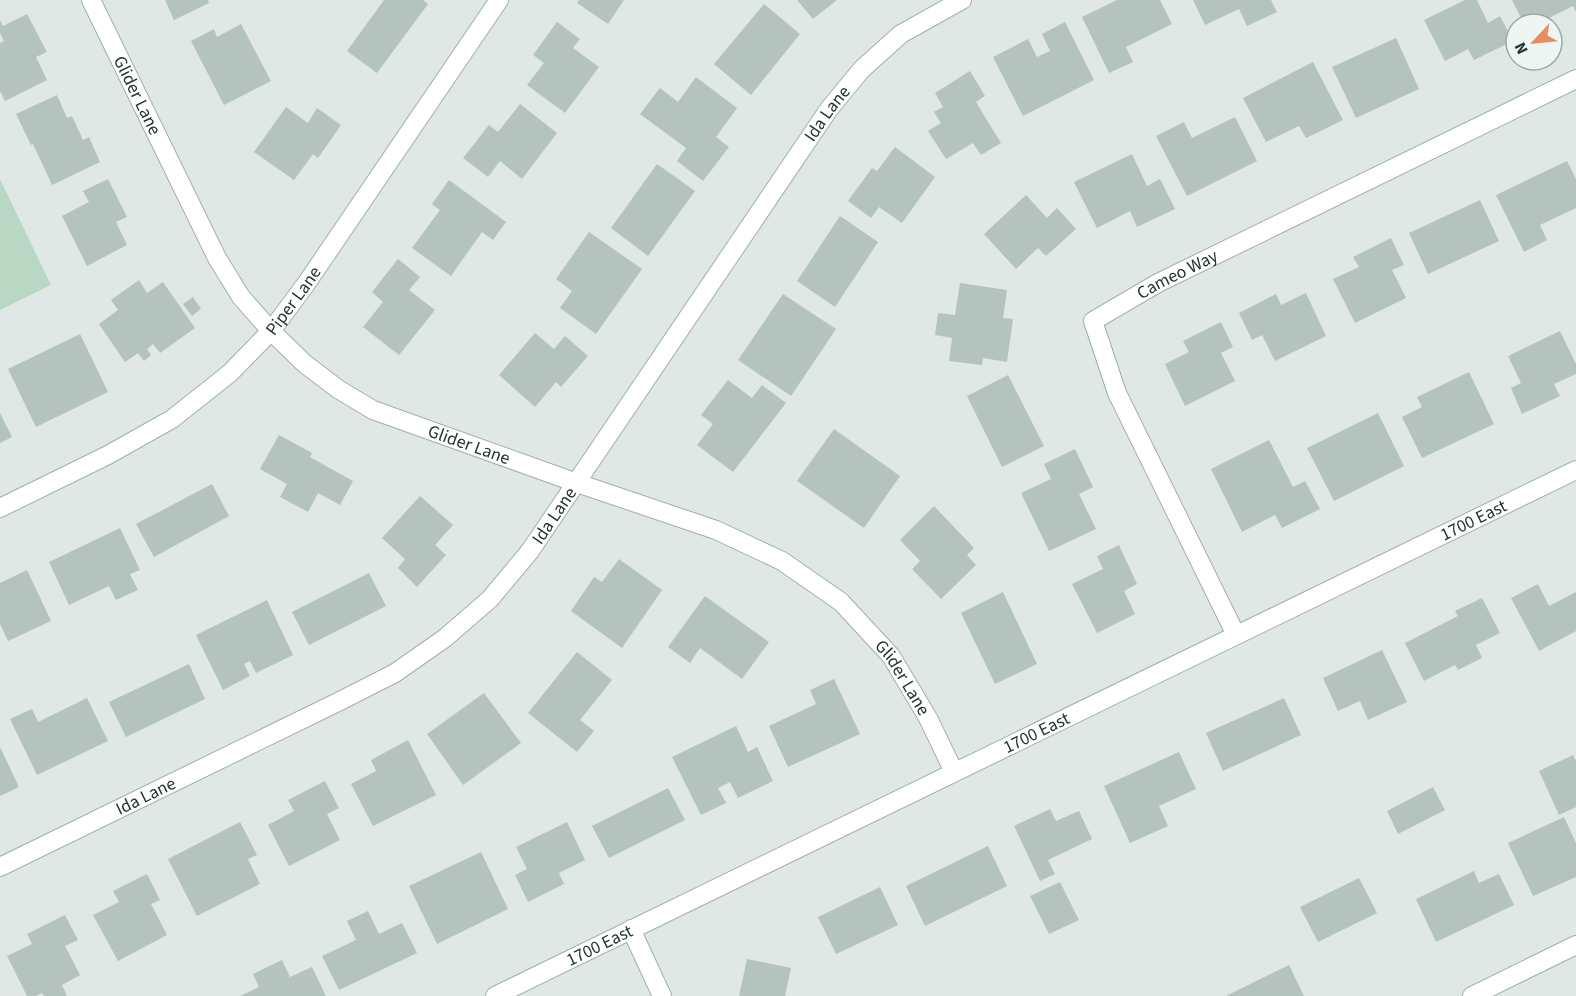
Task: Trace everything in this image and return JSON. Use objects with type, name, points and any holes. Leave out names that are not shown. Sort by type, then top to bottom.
[{"type":"street","name":"Glider Lane","points":[[91,0],[217,258],[241,297],[271,332],[305,364],[338,389],[374,410],[716,530],[782,561],[842,602],[891,656],[928,718],[954,772]]},
{"type":"street","name":"Piper Lane","points":[[0,508],[108,455],[172,419],[230,373],[271,332],[499,0]]},
{"type":"street","name":"Ida Lane","points":[[0,867],[395,673],[445,639],[490,599],[530,551],[829,109],[862,69],[901,34],[962,0]]},
{"type":"street","name":"Cameo Way","points":[[1236,635],[1117,393],[1093,321],[1158,283],[1576,79]]},
{"type":"street","name":"1700 East","points":[[495,996],[1576,470]]},
{"type":"street","points":[[631,929],[662,996]]},
{"type":"street","points":[[1472,996],[1576,945]]},
{"type":"green space","points":[[0,179],[51,285],[0,310]]},
{"type":"building","points":[[165,0],[208,0],[209,3],[174,20]]},
{"type":"building","points":[[384,0],[423,0],[428,4],[377,73],[347,51]]},
{"type":"building","points":[[579,0],[624,0],[608,24],[577,3]]},
{"type":"building","points":[[797,0],[837,0],[813,19]]},
{"type":"building","points":[[1117,0],[1160,0],[1172,24],[1126,47],[1133,62],[1109,73],[1082,17]]},
{"type":"building","points":[[1193,0],[1271,0],[1277,12],[1247,26],[1239,9],[1205,25]]},
{"type":"building","points":[[1465,0],[1477,0],[1488,23],[1500,16],[1504,24],[1504,45],[1474,60],[1468,49],[1445,61],[1424,20]]},
{"type":"building","points":[[1512,0],[1576,0],[1576,12],[1573,6],[1561,12],[1518,12]]},
{"type":"building","points":[[764,4],[800,34],[751,95],[714,64]]},
{"type":"building","points":[[27,14],[47,52],[36,57],[47,80],[5,101],[0,91],[0,43],[4,41],[0,33],[0,20],[3,26]]},
{"type":"building","points":[[557,22],[580,39],[573,48],[599,67],[565,113],[527,85],[544,63],[533,55]]},
{"type":"building","points":[[1065,22],[1094,80],[1023,116],[993,57],[1028,39],[1037,57],[1050,51],[1042,34]]},
{"type":"building","points":[[241,24],[271,81],[224,105],[191,41],[214,29],[217,37]]},
{"type":"building","points":[[1396,38],[1419,89],[1356,118],[1332,67]]},
{"type":"building","points":[[1313,62],[1343,120],[1306,138],[1299,126],[1266,142],[1243,98]]},
{"type":"building","points":[[970,71],[985,96],[976,102],[1001,143],[981,155],[973,143],[946,159],[928,131],[941,123],[934,112],[943,107],[935,93]]},
{"type":"building","points":[[696,77],[737,108],[716,137],[729,147],[703,181],[677,161],[686,148],[640,114],[660,88],[678,102]]},
{"type":"building","points":[[57,95],[67,118],[72,116],[83,140],[89,137],[100,162],[52,185],[16,114]]},
{"type":"building","points":[[520,104],[557,133],[522,179],[500,161],[488,177],[463,158],[489,125],[498,132]]},
{"type":"building","points":[[286,107],[308,123],[317,108],[341,125],[318,158],[313,154],[294,180],[254,152]]},
{"type":"building","points":[[1235,117],[1257,161],[1187,196],[1156,136],[1184,122],[1192,138]]},
{"type":"building","points":[[895,147],[935,177],[902,223],[879,207],[871,218],[848,201],[872,168],[877,171]]},
{"type":"building","points":[[1132,154],[1147,186],[1160,179],[1175,209],[1137,227],[1130,211],[1097,228],[1074,182]]},
{"type":"building","points":[[1567,161],[1576,179],[1576,208],[1540,225],[1547,240],[1524,252],[1496,195]]},
{"type":"building","points":[[657,164],[695,191],[648,256],[611,228]]},
{"type":"building","points":[[108,179],[127,217],[116,222],[127,245],[87,266],[62,216],[89,202],[83,191]]},
{"type":"building","points":[[449,180],[506,222],[493,240],[482,232],[451,276],[412,248],[440,210],[432,204]]},
{"type":"building","points":[[1026,195],[1047,218],[1057,208],[1076,229],[1046,256],[1038,248],[1016,269],[984,234]]},
{"type":"building","points":[[1480,200],[1499,241],[1428,274],[1409,233]]},
{"type":"building","points":[[840,216],[878,242],[835,307],[797,281]]},
{"type":"building","points":[[589,232],[642,269],[596,334],[560,308],[572,291],[556,279]]},
{"type":"building","points":[[1391,238],[1404,265],[1392,270],[1406,298],[1355,323],[1333,279],[1359,267],[1353,257]]},
{"type":"building","points":[[398,259],[420,277],[409,290],[435,310],[399,355],[363,327],[383,302],[372,292]]},
{"type":"building","points":[[139,280],[147,293],[163,282],[195,328],[160,353],[153,344],[147,349],[151,355],[144,361],[138,353],[125,362],[99,324],[118,310],[111,300]]},
{"type":"building","points":[[960,283],[1007,290],[1003,318],[1013,319],[1007,362],[983,358],[982,365],[949,361],[952,338],[935,335],[938,313],[955,315]]},
{"type":"building","points":[[1306,293],[1326,336],[1275,361],[1262,335],[1252,340],[1239,313],[1276,294],[1281,305]]},
{"type":"building","points":[[783,294],[836,329],[791,396],[738,360]]},
{"type":"building","points":[[193,297],[201,309],[192,316],[183,304]]},
{"type":"building","points":[[1221,322],[1233,347],[1221,353],[1235,381],[1185,406],[1165,364],[1189,352],[1183,341]]},
{"type":"building","points":[[1560,331],[1576,364],[1576,374],[1554,384],[1560,396],[1522,414],[1511,388],[1521,383],[1508,356]]},
{"type":"building","points":[[535,333],[554,349],[565,336],[588,356],[561,387],[556,382],[535,407],[499,375]]},
{"type":"building","points":[[80,334],[108,392],[36,427],[8,369]]},
{"type":"building","points":[[1469,372],[1494,424],[1422,458],[1402,417],[1422,407],[1417,397]]},
{"type":"building","points":[[1008,375],[1044,446],[1002,467],[967,396]]},
{"type":"building","points":[[728,380],[752,398],[762,385],[786,403],[733,472],[697,445],[713,424],[701,415]]},
{"type":"building","points":[[0,413],[12,437],[0,443]]},
{"type":"building","points":[[1378,413],[1404,466],[1334,501],[1307,448]]},
{"type":"building","points":[[834,429],[900,476],[864,528],[797,481]]},
{"type":"building","points":[[279,435],[312,453],[310,457],[353,481],[340,505],[318,493],[308,512],[280,497],[287,484],[260,469]]},
{"type":"building","points":[[1269,440],[1293,487],[1305,481],[1320,509],[1282,528],[1275,515],[1242,532],[1211,469]]},
{"type":"building","points":[[1075,449],[1093,487],[1079,494],[1096,529],[1049,551],[1021,493],[1051,479],[1044,464]]},
{"type":"building","points":[[212,484],[229,516],[154,557],[136,524]]},
{"type":"building","points":[[420,496],[453,525],[435,545],[446,555],[417,587],[398,568],[405,559],[382,538]]},
{"type":"building","points":[[934,506],[974,548],[967,555],[976,565],[941,599],[912,569],[920,561],[900,540]]},
{"type":"building","points":[[120,528],[140,570],[130,574],[138,590],[116,600],[109,586],[69,605],[49,562]]},
{"type":"building","points":[[1119,545],[1137,584],[1124,591],[1135,614],[1097,633],[1072,584],[1103,569],[1097,556]]},
{"type":"building","points":[[619,559],[662,590],[622,648],[571,611],[594,577],[602,582]]},
{"type":"building","points":[[27,570],[51,621],[8,641],[0,624],[0,583]]},
{"type":"building","points":[[369,573],[386,606],[309,645],[292,612]]},
{"type":"building","points":[[1538,584],[1549,606],[1576,592],[1576,631],[1539,651],[1511,598]]},
{"type":"building","points":[[1003,592],[1037,664],[995,684],[961,613]]},
{"type":"building","points":[[705,596],[769,642],[742,679],[700,648],[690,663],[668,647]]},
{"type":"building","points":[[1482,598],[1500,633],[1476,645],[1482,658],[1458,670],[1455,665],[1424,681],[1405,643],[1458,616],[1455,611]]},
{"type":"building","points":[[267,600],[293,655],[256,673],[250,661],[244,664],[250,676],[223,690],[196,635]]},
{"type":"building","points":[[1382,650],[1407,702],[1368,720],[1360,701],[1338,711],[1323,678]]},
{"type":"building","points":[[577,652],[612,680],[580,720],[594,731],[577,752],[528,713]]},
{"type":"building","points":[[189,664],[205,699],[126,737],[109,702]]},
{"type":"building","points":[[834,679],[860,734],[788,767],[769,726],[816,704],[810,690]]},
{"type":"building","points":[[484,693],[521,743],[463,785],[427,734]]},
{"type":"building","points":[[87,698],[108,741],[37,775],[10,719],[32,709],[38,722]]},
{"type":"building","points":[[1284,698],[1301,735],[1223,771],[1206,733]]},
{"type":"building","points":[[736,726],[748,752],[757,747],[773,781],[738,798],[730,782],[718,788],[726,803],[701,815],[672,757]]},
{"type":"building","points":[[408,740],[436,795],[373,826],[351,784],[376,771],[371,760]]},
{"type":"building","points":[[0,747],[19,787],[0,796]]},
{"type":"building","points":[[1179,752],[1196,789],[1159,806],[1168,826],[1130,843],[1104,786]]},
{"type":"building","points":[[1573,755],[1576,761],[1576,807],[1559,815],[1539,771]]},
{"type":"building","points":[[325,781],[339,808],[327,814],[340,840],[289,866],[268,825],[294,811],[288,800]]},
{"type":"building","points":[[1433,787],[1445,810],[1398,834],[1387,811]]},
{"type":"building","points":[[668,788],[685,820],[609,858],[592,826]]},
{"type":"building","points":[[1050,809],[1056,821],[1079,811],[1092,839],[1048,860],[1055,874],[1040,881],[1014,826]]},
{"type":"building","points":[[1564,817],[1576,843],[1576,877],[1533,896],[1508,843]]},
{"type":"building","points":[[240,822],[257,855],[248,859],[260,884],[197,916],[168,859]]},
{"type":"building","points":[[567,822],[585,860],[559,873],[564,884],[528,902],[515,875],[527,869],[516,847]]},
{"type":"building","points":[[988,846],[1007,886],[925,926],[906,886]]},
{"type":"building","points":[[481,852],[508,909],[437,944],[409,886]]},
{"type":"building","points":[[1474,871],[1479,883],[1499,874],[1514,905],[1436,942],[1416,899]]},
{"type":"building","points":[[147,874],[160,900],[151,904],[167,935],[118,961],[93,915],[119,902],[113,891]]},
{"type":"building","points":[[1359,878],[1377,913],[1318,942],[1300,907]]},
{"type":"building","points":[[1060,882],[1079,920],[1049,934],[1030,896]]},
{"type":"building","points":[[880,887],[898,925],[836,954],[818,917]]},
{"type":"building","points":[[368,911],[379,934],[402,923],[417,953],[339,990],[322,956],[356,940],[347,921]]},
{"type":"building","points":[[65,915],[78,940],[65,946],[80,975],[62,985],[67,996],[44,996],[42,993],[27,996],[7,956],[32,944],[27,934]]},
{"type":"building","points":[[747,959],[791,968],[785,996],[739,996]]},
{"type":"building","points":[[282,960],[290,977],[312,967],[326,996],[240,996],[259,987],[253,974]]},
{"type":"building","points":[[1289,965],[1304,996],[1226,996]]}]
